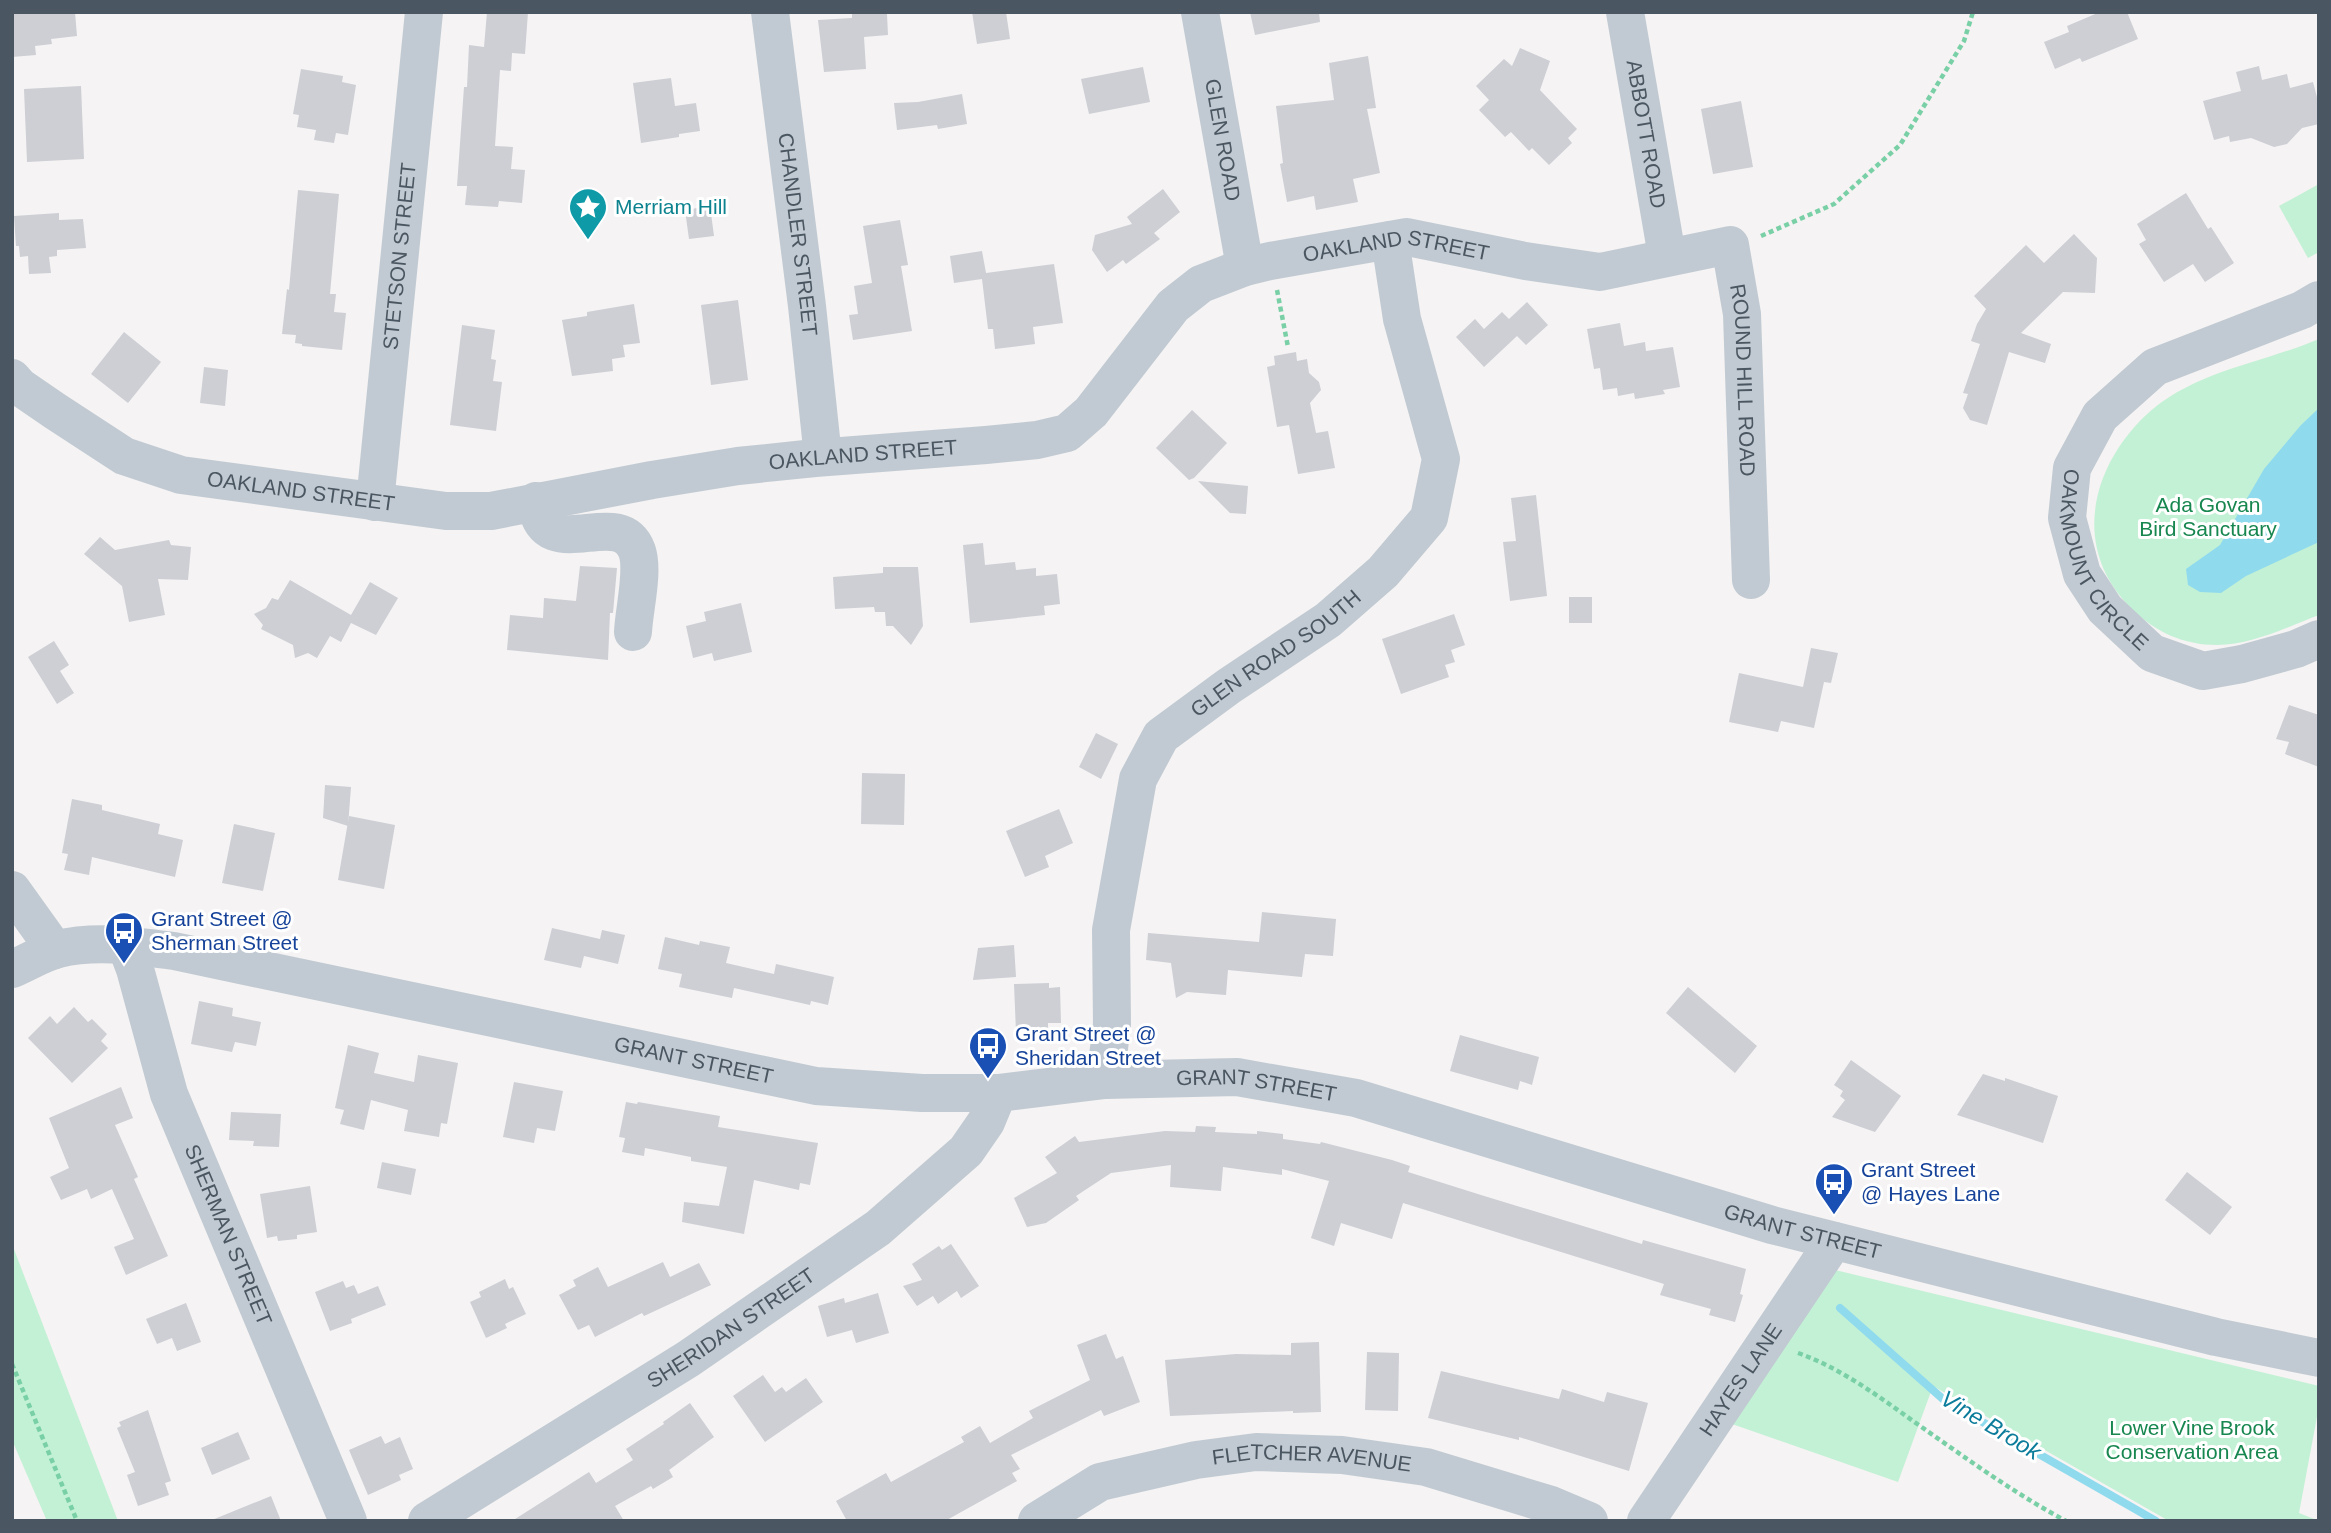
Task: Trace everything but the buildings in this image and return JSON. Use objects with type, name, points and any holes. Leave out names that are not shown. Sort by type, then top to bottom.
[{"type":"street","name":"STETSON STREET","points":[[375,502],[424,12]]},
{"type":"street","name":"CHANDLER STREET","points":[[770,12],[806,295],[823,457]]},
{"type":"street","name":"GLEN ROAD","points":[[1200,12],[1261,274]]},
{"type":"street","name":"ABBOTT ROAD","points":[[1625,12],[1667,256]]},
{"type":"street","name":"OAKLAND STREET","points":[[12,378],[20,387],[54,411],[124,456],[181,475],[446,511],[491,511],[738,466],[1037,440],[1067,433],[1091,412],[1173,306],[1200,284],[1261,274],[1390,240],[1407,237],[1525,261],[1600,272],[1667,256]]},
{"type":"street","name":"GLEN ROAD SOUTH","points":[[1105,1080],[1112,1024],[1111,930],[1138,779],[1161,736],[1229,685],[1328,620],[1383,572],[1429,518],[1441,459],[1402,318],[1390,240]]},
{"type":"street","points":[[1667,256],[1730,244]]},
{"type":"street","name":"ROUND HILL ROAD","points":[[1730,244],[1742,314],[1751,580]]},
{"type":"street","name":"OAKMOUNT CIRCLE","points":[[2319,300],[2302,310],[2155,367],[2100,416],[2073,468],[2067,518],[2082,574],[2105,609],[2152,653],[2203,671],[2253,661],[2296,649],[2319,639]]},
{"type":"street","points":[[536,501],[538,517],[543,526],[554,532],[573,535],[612,532],[631,541],[638,554],[633,632]]},
{"type":"street","points":[[12,890],[55,950]]},
{"type":"street","name":"GRANT STREET","points":[[12,969],[55,950],[126,944],[174,951],[816,1086],[922,1093],[998,1093],[1105,1080],[1237,1077],[1356,1098],[1772,1225],[2216,1337],[2319,1358]]},
{"type":"street","name":"SHERMAN STREET","points":[[126,944],[169,1094],[348,1521]]},
{"type":"street","name":"SHERIDAN STREET","points":[[427,1521],[688,1359],[878,1228],[966,1151],[986,1122],[998,1093]]},
{"type":"street","name":"HAYES LANE","points":[[1646,1521],[1834,1241]]},
{"type":"street","name":"FLETCHER AVENUE","points":[[1037,1521],[1100,1482],[1196,1460],[1256,1452],[1342,1455],[1426,1467],[1551,1505],[1589,1521]]},
{"type":"path","points":[[1730,244],[1770,233],[1834,204],[1900,145],[1964,41],[1973,12]]},
{"type":"path","points":[[1261,274],[1288,347]]},
{"type":"path","points":[[1768,1342],[1817,1360],[1871,1391],[2026,1500],[2066,1521]]},
{"type":"path","points":[[12,1364],[77,1521]]},
{"type":"green space","points":[[2319,184],[2319,252],[2308,258],[2279,206]]},
{"type":"green space","name":"Ada Govan Bird Sanctuary","points":[[2319,339],[2319,615],[2269,634],[2230,644],[2193,643],[2171,636],[2132,609],[2113,586],[2101,562],[2095,537],[2095,511],[2100,486],[2111,461],[2126,437],[2145,416],[2184,388]]},
{"type":"green space","points":[[12,1244],[118,1521],[47,1521],[12,1440]]},
{"type":"green space","name":"Lower Vine Brook Conservation Area","points":[[1835,1270],[2319,1386],[2319,1406],[2299,1513],[2319,1521],[2169,1521],[1933,1386],[1898,1482],[1732,1424]]},
{"type":"water","points":[[2319,408],[2319,542],[2246,576],[2221,593],[2200,592],[2188,585],[2186,569],[2220,545],[2264,469]]},
{"type":"waterway","name":"Vine Brook","points":[[1840,1308],[1944,1400],[2156,1521]]},
{"type":"place","name":"Merriam Hill","points":[[588,241]]},
{"type":"place","name":"Grant Street @ Sherman Street","points":[[124,965]]},
{"type":"place","name":"Grant Street @ Sheridan Street","points":[[988,1080]]},
{"type":"place","name":"Grant Street @ Hayes Lane","points":[[1834,1216]]}]
